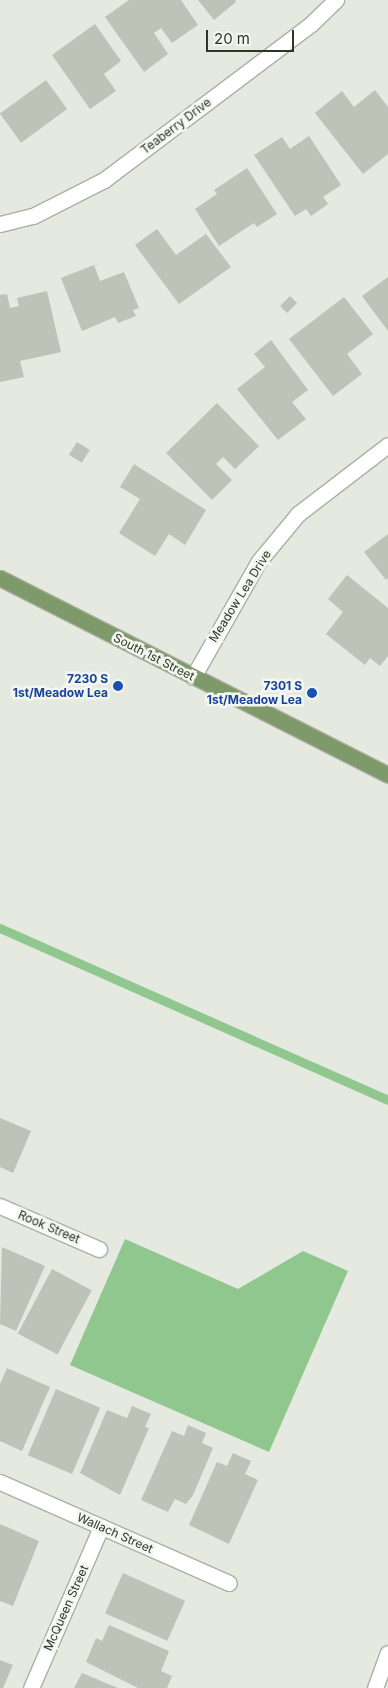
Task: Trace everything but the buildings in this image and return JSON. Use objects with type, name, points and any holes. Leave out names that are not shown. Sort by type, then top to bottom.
[{"type":"main road","name":"South 1st Street","points":[[0,578],[388,775]]},
{"type":"street","name":"Teaberry Drive","points":[[0,224],[33,216],[104,180],[311,24],[336,0]]},
{"type":"street","name":"Meadow Lea Drive","points":[[193,677],[259,561],[298,514],[388,445]]},
{"type":"street","name":"Rook Street","points":[[0,1206],[99,1249]]},
{"type":"street","name":"Wallach Street","points":[[0,1482],[229,1583]]},
{"type":"street","name":"McQueen Street","points":[[31,1688],[101,1527]]},
{"type":"street","points":[[375,1688],[388,1653]]},
{"type":"shaded area","points":[[125,1239],[238,1289],[303,1251],[348,1271],[269,1452],[70,1365]]},
{"type":"waterway","points":[[0,928],[388,1100]]},
{"type":"place","name":"7230 S 1st/Meadow Lea","points":[[118,686]]},
{"type":"place","name":"7301 S 1st/Meadow Lea","points":[[312,693]]}]
